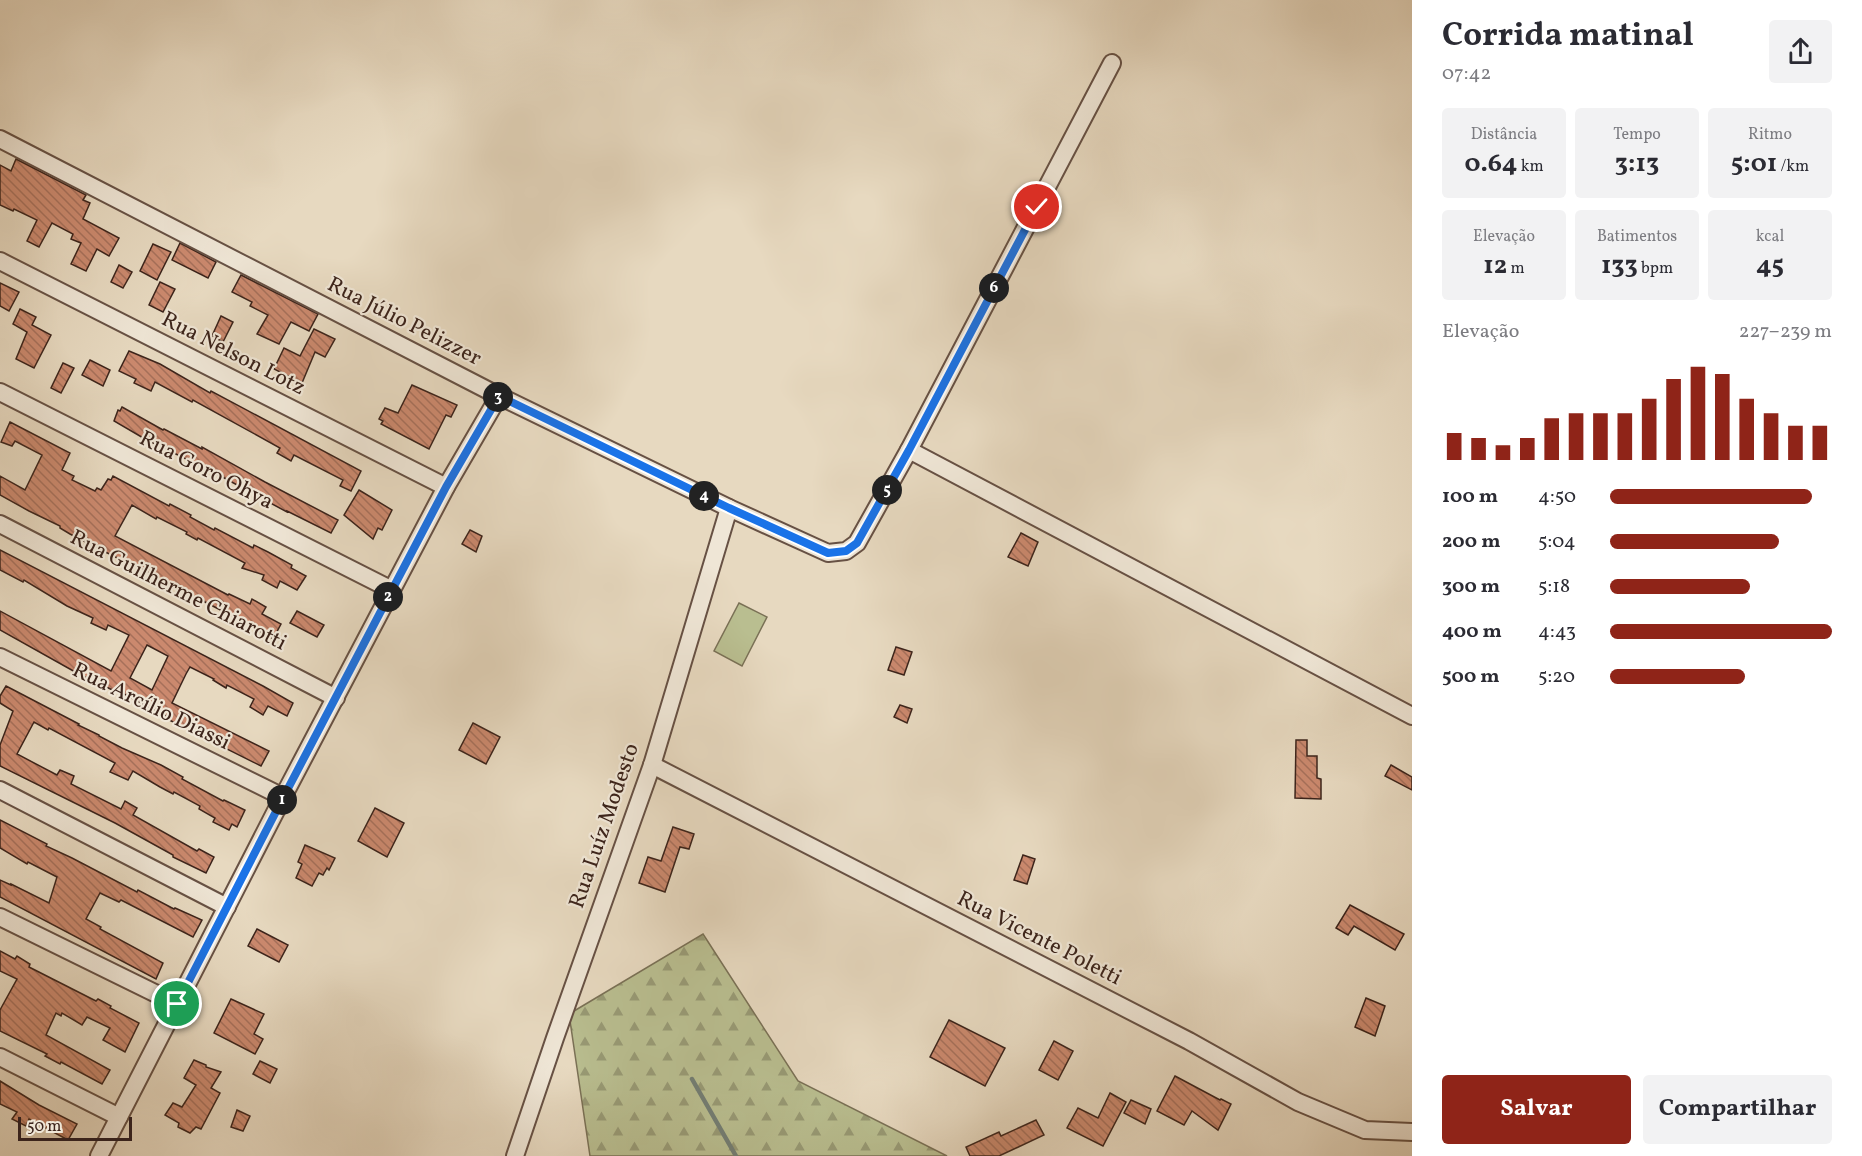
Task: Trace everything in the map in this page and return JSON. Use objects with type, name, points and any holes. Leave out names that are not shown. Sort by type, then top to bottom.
[{"type":"street","points":[[1113,63],[909,450],[1412,716]]},
{"type":"street","name":"Rua Júlio Pelizzer","points":[[0,139],[499,396],[729,508],[828,553],[846,551],[857,543],[909,450]]},
{"type":"street","name":"Rua Nelson Lotz","points":[[0,261],[446,487]]},
{"type":"street","name":"Rua Goro Ohya","points":[[0,392],[392,590]]},
{"type":"street","points":[[99,1156],[446,487],[499,396]]},
{"type":"street","name":"Rua Luíz Modesto","points":[[516,1156],[555,1038],[652,765],[729,508]]},
{"type":"street","name":"Rua Guilherme Chiarotti","points":[[0,524],[336,698]]},
{"type":"street","name":"Rua Arcílio Diassi","points":[[0,657],[283,798]]},
{"type":"street","name":"Rua Vicente Poletti","points":[[652,765],[1189,1041],[1298,1102],[1365,1130],[1412,1132]]},
{"type":"street","points":[[0,790],[227,906]]},
{"type":"street","points":[[0,916],[177,1004]]},
{"type":"street","points":[[0,1057],[119,1117]]},
{"type":"green space","points":[[739,603],[767,617],[742,666],[714,651]]},
{"type":"green space","points":[[703,934],[798,1081],[947,1156],[590,1156],[569,1014]]},
{"type":"building","points":[[16,159],[86,195],[83,200],[90,203],[83,219],[119,238],[109,256],[97,249],[86,271],[71,264],[81,243],[71,239],[73,234],[52,223],[39,247],[27,241],[37,220],[0,205],[0,165],[11,171]]},
{"type":"building","points":[[180,243],[216,262],[208,278],[172,260]]},
{"type":"building","points":[[153,244],[171,252],[157,280],[140,271]]},
{"type":"building","points":[[119,265],[132,272],[123,288],[111,282]]},
{"type":"building","points":[[241,275],[318,314],[309,331],[291,322],[279,344],[257,334],[268,315],[250,306],[252,302],[232,292]]},
{"type":"building","points":[[160,282],[175,289],[163,312],[149,305]]},
{"type":"building","points":[[0,283],[19,292],[9,311],[0,306]]},
{"type":"building","points":[[20,309],[36,317],[32,325],[51,335],[34,368],[16,359],[27,332],[13,324]]},
{"type":"building","points":[[221,316],[233,322],[223,342],[212,336]]},
{"type":"building","points":[[314,329],[335,339],[325,357],[315,352],[302,383],[274,369],[284,348],[300,356]]},
{"type":"building","points":[[129,351],[160,364],[210,393],[211,391],[361,471],[351,491],[340,486],[343,480],[294,455],[291,461],[277,453],[280,448],[193,400],[192,402],[155,382],[151,391],[134,383],[136,379],[119,371]]},
{"type":"building","points":[[90,360],[110,370],[103,386],[82,375]]},
{"type":"building","points":[[63,363],[74,368],[61,393],[51,388]]},
{"type":"building","points":[[412,385],[457,405],[451,417],[446,415],[429,449],[381,424],[383,421],[379,419],[385,408],[398,413]]},
{"type":"building","points":[[122,407],[338,520],[331,533],[114,421],[118,410],[120,411]]},
{"type":"building","points":[[10,422],[70,453],[62,470],[74,476],[72,480],[95,491],[97,488],[101,490],[108,479],[111,480],[113,476],[191,515],[190,517],[214,530],[215,528],[253,548],[254,545],[268,552],[292,565],[291,568],[306,576],[297,590],[280,581],[277,588],[262,580],[264,575],[242,568],[245,563],[132,505],[115,536],[228,595],[250,604],[252,599],[266,607],[262,614],[281,624],[273,639],[130,562],[129,564],[70,534],[60,526],[0,495],[0,476],[25,490],[42,455],[15,441],[12,446],[1,442]]},
{"type":"building","points":[[359,490],[392,510],[382,530],[378,528],[373,539],[344,515]]},
{"type":"building","points":[[470,530],[482,536],[476,552],[462,544]]},
{"type":"building","points":[[1021,533],[1038,542],[1028,566],[1008,557]]},
{"type":"building","points":[[0,550],[293,703],[287,716],[268,706],[263,715],[250,707],[254,699],[227,685],[226,688],[190,667],[186,674],[172,703],[269,751],[261,766],[167,719],[168,717],[124,694],[77,673],[0,630],[0,611],[111,671],[129,635],[108,625],[106,630],[91,623],[93,618],[67,606],[24,580],[23,582],[0,570]],"holes":[[[147,645],[168,656],[152,690],[130,678]]]},
{"type":"building","points":[[297,611],[324,625],[317,637],[290,623]]},
{"type":"building","points":[[896,647],[912,652],[904,675],[888,670]]},
{"type":"building","points":[[6,686],[122,748],[161,765],[223,801],[245,810],[237,827],[232,824],[229,830],[213,822],[215,818],[199,809],[200,806],[174,792],[173,794],[133,771],[128,780],[110,772],[115,763],[34,722],[17,754],[57,775],[60,770],[74,776],[71,784],[121,809],[125,801],[137,808],[133,815],[197,851],[199,849],[214,857],[206,873],[173,857],[115,823],[0,766],[0,745],[13,711],[0,703],[0,696]]},
{"type":"building","points":[[900,705],[912,709],[907,723],[894,717]]},
{"type":"building","points":[[473,723],[500,737],[486,764],[459,750]]},
{"type":"building","points":[[1296,740],[1307,740],[1307,756],[1317,756],[1317,778],[1321,779],[1321,799],[1295,798]]},
{"type":"building","points":[[1391,765],[1412,777],[1412,790],[1385,776]]},
{"type":"building","points":[[375,808],[404,823],[387,857],[358,841]]},
{"type":"building","points":[[0,820],[137,892],[138,890],[174,909],[202,920],[193,937],[121,900],[119,902],[100,893],[86,919],[163,963],[156,979],[0,897],[0,880],[49,903],[57,877],[28,862],[27,864],[0,848]]},
{"type":"building","points":[[673,827],[694,834],[689,849],[680,847],[665,892],[639,883],[648,857],[661,861]]},
{"type":"building","points":[[305,845],[335,858],[329,870],[327,868],[323,875],[319,873],[312,886],[296,878],[302,864],[298,862]]},
{"type":"building","points":[[1023,855],[1035,859],[1027,884],[1014,880]]},
{"type":"building","points":[[1350,905],[1404,934],[1395,950],[1354,926],[1348,935],[1336,928]]},
{"type":"building","points":[[257,929],[288,945],[279,962],[248,946]]},
{"type":"building","points":[[0,951],[15,959],[17,956],[30,964],[29,967],[96,1001],[98,999],[139,1023],[125,1052],[103,1040],[110,1028],[87,1017],[82,1025],[62,1013],[61,1016],[56,1013],[46,1035],[110,1070],[102,1084],[0,1031],[0,1010],[17,979],[0,971]]},
{"type":"building","points":[[1366,998],[1385,1006],[1375,1036],[1355,1027]]},
{"type":"building","points":[[231,999],[264,1014],[254,1034],[263,1039],[255,1054],[214,1033]]},
{"type":"building","points":[[949,1020],[1005,1048],[985,1086],[930,1057]]},
{"type":"building","points":[[1054,1041],[1073,1051],[1058,1080],[1039,1070]]},
{"type":"building","points":[[194,1060],[221,1072],[211,1088],[220,1093],[201,1129],[196,1127],[190,1133],[178,1127],[179,1123],[165,1115],[173,1103],[182,1107],[196,1085],[184,1078]]},
{"type":"building","points":[[260,1061],[277,1069],[270,1083],[253,1074]]},
{"type":"building","points":[[1175,1076],[1231,1104],[1218,1130],[1192,1111],[1184,1125],[1157,1111]]},
{"type":"building","points":[[0,1081],[39,1105],[77,1124],[68,1140],[29,1119],[26,1126],[12,1119],[17,1112],[0,1104]]},
{"type":"building","points":[[1110,1093],[1126,1102],[1103,1146],[1067,1128],[1078,1108],[1098,1118]]},
{"type":"building","points":[[1131,1100],[1151,1109],[1145,1124],[1124,1113]]},
{"type":"building","points":[[237,1110],[250,1116],[243,1131],[231,1127]]},
{"type":"building","points":[[1036,1120],[1044,1135],[999,1156],[970,1156],[966,1147],[999,1132],[1001,1136]]},
{"type":"waterway","points":[[692,1079],[736,1156]]},
{"type":"route","points":[[177,1004],[446,487],[499,396],[729,508],[828,553],[846,551],[857,543],[909,450],[1037,207]]}]
